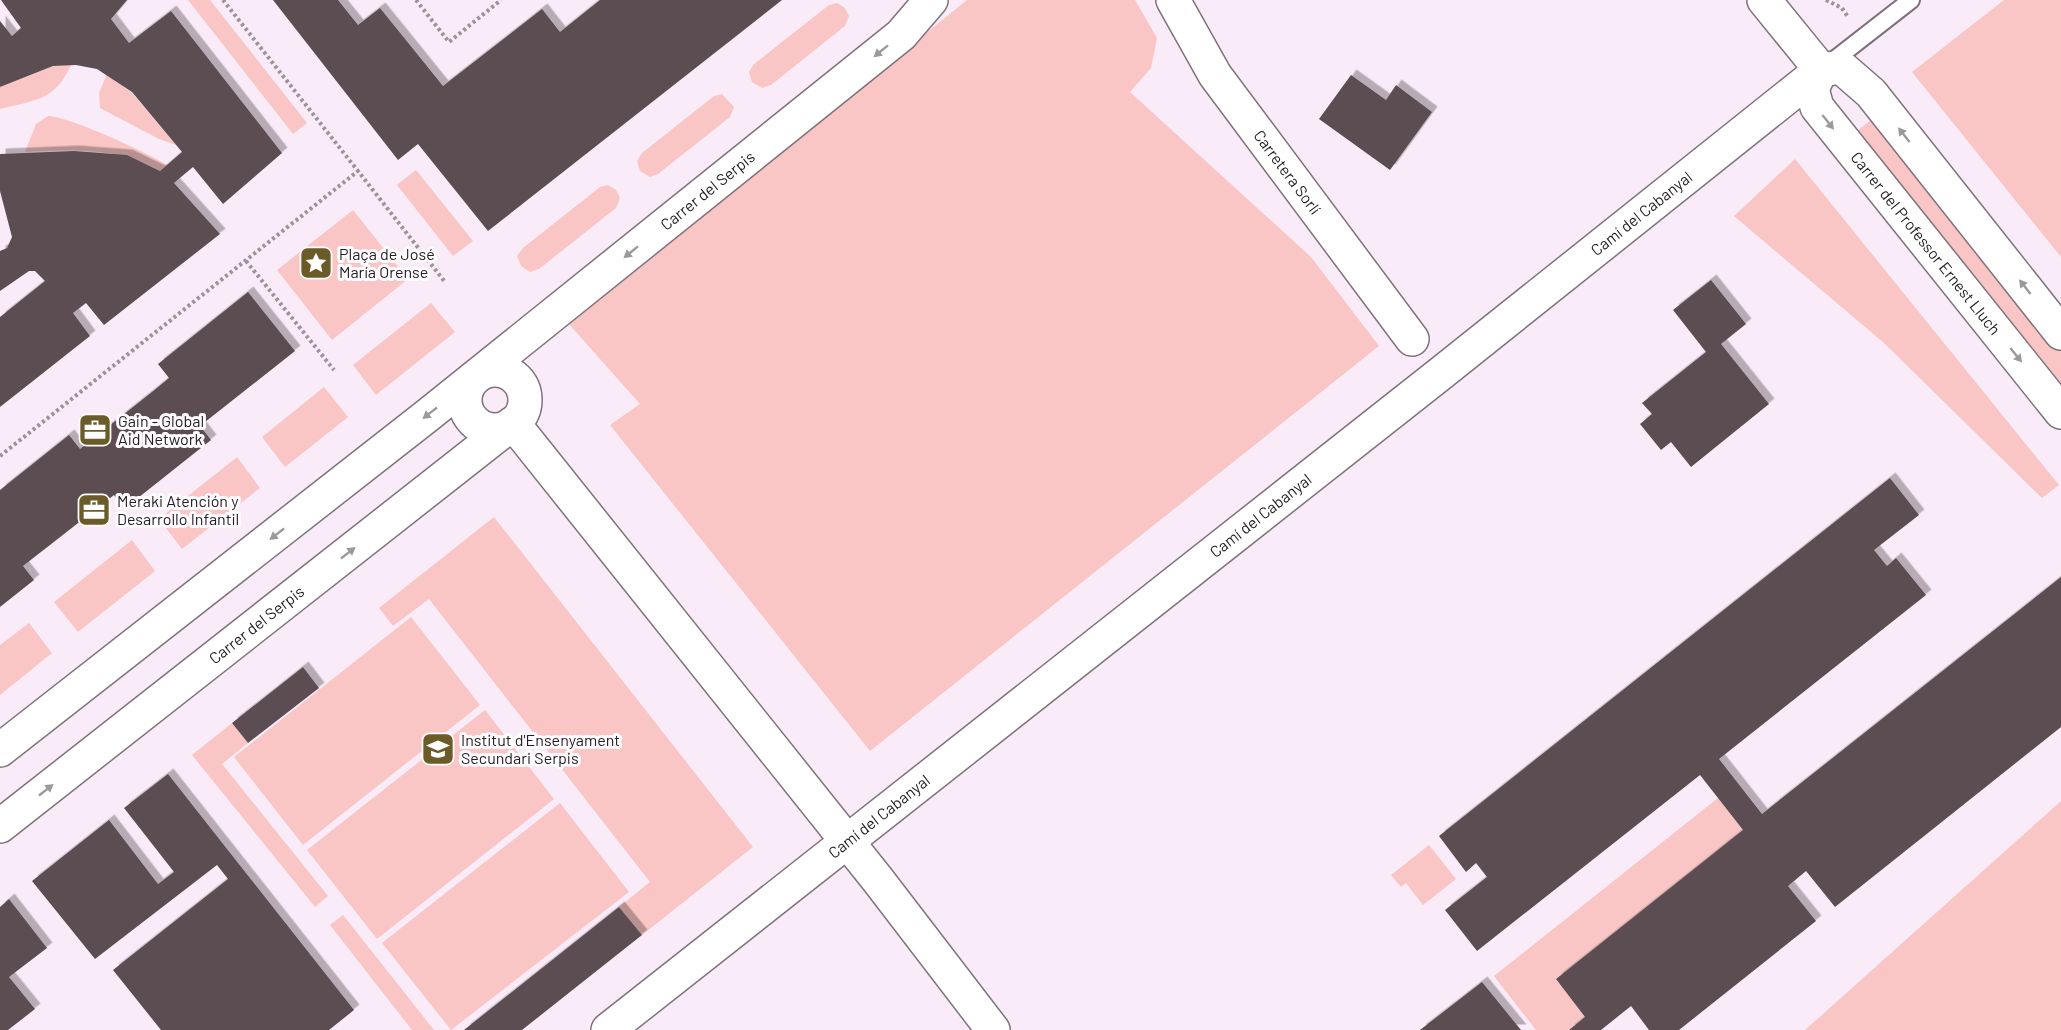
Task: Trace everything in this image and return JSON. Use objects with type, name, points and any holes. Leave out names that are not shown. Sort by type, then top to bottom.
[{"type":"street","name":"Carretera Sorlí","points":[[1173,0],[1215,75],[1412,339]]},
{"type":"street","points":[[1764,0],[1821,70],[1841,67],[1870,93],[2061,333]]},
{"type":"street","name":"Carrer del Serpis","points":[[0,750],[476,376],[901,35],[926,3]]},
{"type":"street","name":"Carrer del Professor Ernest Lluch","points":[[1821,70],[1812,88],[1817,107],[2061,412]]},
{"type":"street","name":"Camí del Cabanyal","points":[[608,1030],[1431,382],[1821,70]]},
{"type":"street","name":"Carrer del Serpis","points":[[476,376],[470,383],[465,402],[471,419],[478,425],[496,430],[513,423]]},
{"type":"street","points":[[513,423],[847,842],[993,1030]]},
{"type":"street","name":"Carrer del Serpis","points":[[0,826],[513,423]]},
{"type":"lane","name":"Camí del Cabanyal","points":[[1821,70],[1911,0]]},
{"type":"path","points":[[223,0],[445,282]]},
{"type":"path","points":[[416,0],[449,42],[501,0]]},
{"type":"path","points":[[1826,0],[1842,8],[1852,22]]},
{"type":"path","points":[[0,456],[358,171]]},
{"type":"path","points":[[246,261],[334,370]]},
{"type":"shaded area","points":[[188,0],[210,0],[307,123],[293,134]]},
{"type":"shaded area","points":[[967,0],[1135,0],[1157,38],[1151,68],[1130,92],[1311,257],[1379,346],[870,751],[610,425],[640,404],[568,323]]},
{"type":"shaded area","points":[[2004,0],[2061,0],[2061,257],[1912,72]]},
{"type":"shaded area","points":[[837,3],[845,8],[849,16],[845,26],[771,85],[762,88],[752,82],[749,72],[754,64],[829,5]]},
{"type":"shaded area","points":[[71,65],[58,86],[43,97],[0,109],[0,87],[53,66]]},
{"type":"shaded area","points":[[107,74],[132,93],[176,145],[159,139],[100,108],[99,93]]},
{"type":"shaded area","points":[[722,94],[734,107],[730,117],[658,174],[650,177],[640,171],[637,161],[642,153],[714,96]]},
{"type":"shaded area","points":[[48,116],[89,128],[167,165],[160,171],[128,157],[94,151],[25,152],[36,124]]},
{"type":"shaded area","points":[[1876,116],[2061,346],[2061,398],[1852,135]]},
{"type":"shaded area","points":[[1795,159],[2059,485],[2042,498],[1884,343],[1734,216]]},
{"type":"shaded area","points":[[416,170],[473,241],[453,256],[397,185]]},
{"type":"shaded area","points":[[608,185],[616,190],[620,198],[616,208],[539,269],[530,272],[521,266],[517,256],[523,248],[600,187]]},
{"type":"shaded area","points":[[353,210],[408,279],[332,340],[277,270]]},
{"type":"shaded area","points":[[431,303],[455,332],[376,395],[353,365]]},
{"type":"shaded area","points":[[324,387],[348,417],[285,467],[262,437]]},
{"type":"shaded area","points":[[237,457],[260,488],[182,549],[159,519]]},
{"type":"shaded area","points":[[494,517],[753,847],[642,935],[619,907],[650,882],[429,599],[393,626],[379,608]]},
{"type":"shaded area","points":[[132,540],[155,571],[78,632],[54,602]]},
{"type":"shaded area","points":[[411,617],[480,705],[303,845],[234,757]]},
{"type":"shaded area","points":[[29,623],[52,653],[0,695],[0,645]]},
{"type":"shaded area","points":[[485,710],[554,799],[377,939],[307,850]]},
{"type":"shaded area","points":[[232,723],[248,743],[222,764],[328,896],[315,907],[192,755]]},
{"type":"shaded area","points":[[1718,798],[1743,830],[1556,979],[1585,1017],[1569,1030],[1536,1030],[1494,976]]},
{"type":"shaded area","points":[[2061,801],[2061,1030],[1805,1030]]},
{"type":"shaded area","points":[[560,803],[629,892],[451,1030],[382,943]]},
{"type":"shaded area","points":[[1429,845],[1456,879],[1423,905],[1406,883],[1401,887],[1391,875]]},
{"type":"shaded area","points":[[343,915],[434,1030],[412,1030],[330,925]]},
{"type":"building","points":[[1,0],[127,0],[111,19],[129,43],[171,11],[282,153],[223,204],[193,167],[174,183],[220,234],[104,325],[86,303],[73,313],[90,336],[0,407],[0,317],[45,281],[35,271],[29,271],[0,291],[0,251],[7,248],[12,237],[0,191],[0,154],[74,151],[127,155],[160,171],[182,152],[132,92],[97,69],[76,65],[53,66],[0,87],[0,21],[12,36],[21,28]]},
{"type":"building","points":[[273,0],[338,0],[358,25],[380,8],[443,86],[542,9],[560,32],[600,0],[782,0],[488,231],[418,144],[398,160]]},
{"type":"building","points":[[1351,75],[1386,100],[1396,85],[1432,112],[1390,170],[1319,119]]},
{"type":"building","points":[[1711,280],[1746,324],[1721,344],[1769,404],[1691,467],[1671,442],[1661,450],[1640,424],[1652,414],[1642,403],[1706,352],[1673,310]]},
{"type":"building","points":[[248,292],[295,351],[200,426],[211,440],[124,509],[114,495],[23,566],[34,580],[0,607],[0,490],[69,435],[80,449],[152,392],[169,378],[158,364]]},
{"type":"building","points":[[1890,478],[1919,515],[1874,550],[1887,566],[1896,558],[1926,595],[1719,759],[1762,814],[2061,577],[2061,727],[1835,907],[1806,871],[1788,886],[1816,921],[1679,1030],[1649,1030],[1631,1006],[1601,1030],[1569,1030],[1585,1017],[1556,979],[1743,830],[1700,775],[1477,951],[1445,910],[1487,877],[1476,863],[1466,872],[1439,836]]},
{"type":"building","points":[[303,667],[319,688],[248,743],[232,723]]},
{"type":"building","points":[[168,774],[354,1010],[329,1030],[161,1030],[113,970],[228,879],[217,865],[95,959],[32,881],[109,820],[158,884],[174,872],[124,808]]},
{"type":"building","points":[[9,899],[47,948],[9,977],[35,1009],[8,1030],[0,1030],[0,907]]},
{"type":"building","points":[[619,907],[642,935],[522,1030],[464,1030]]},
{"type":"building","points":[[1482,982],[1521,1030],[1420,1030]]},
{"type":"place","name":"Plaça de José María Orense","points":[[316,263]]},
{"type":"place","name":"Gain - Global Aid Network","points":[[95,430]]},
{"type":"place","name":"Meraki Atención y Desarrollo Infantil","points":[[94,510]]},
{"type":"place","name":"Institut d'Ensenyament Secundari Serpis","points":[[438,749]]}]
